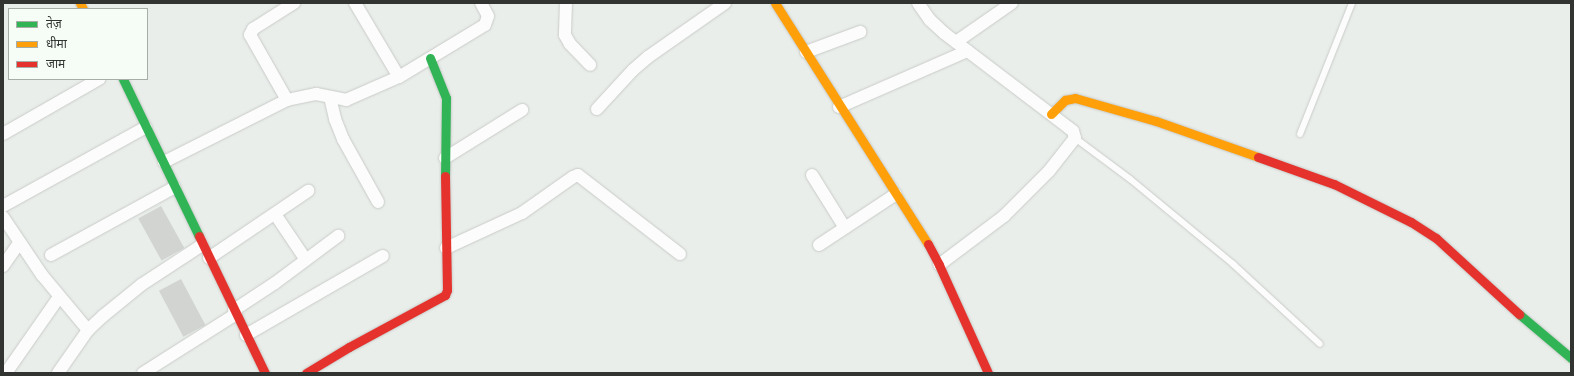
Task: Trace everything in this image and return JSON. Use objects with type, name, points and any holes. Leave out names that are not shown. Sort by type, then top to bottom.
[{"type":"street","points":[[287,100],[250,35],[253,29],[294,3]]},
{"type":"street","points":[[355,3],[399,77]]},
{"type":"street","points":[[164,162],[287,100],[316,94],[343,101],[349,100],[399,77],[485,25],[488,20],[488,16],[482,3]]},
{"type":"street","points":[[566,3],[564,35],[570,44],[590,65]]},
{"type":"street","points":[[597,108],[633,70],[648,57],[725,3]]},
{"type":"street","points":[[775,3],[839,107],[920,230],[939,264],[988,373]]},
{"type":"street","points":[[918,3],[930,20],[967,51],[1051,114],[1073,132],[1075,138],[1049,171],[1004,216],[939,264]]},
{"type":"street","points":[[956,42],[1012,3]]},
{"type":"street","points":[[806,52],[860,32]]},
{"type":"street","points":[[839,107],[967,51]]},
{"type":"street","points":[[306,373],[349,347],[446,295],[448,290],[445,158],[447,114],[446,98],[430,58]]},
{"type":"street","points":[[3,134],[97,80]]},
{"type":"street","points":[[123,80],[265,373]]},
{"type":"street","points":[[330,97],[335,119],[343,139],[378,202]]},
{"type":"street","points":[[1051,114],[1065,100],[1075,98],[1156,121],[1334,184],[1377,204],[1411,222],[1436,238],[1526,321],[1571,358]]},
{"type":"street","points":[[445,158],[522,110]]},
{"type":"street","points":[[3,206],[146,127]]},
{"type":"street","points":[[446,248],[522,213],[578,175],[680,254]]},
{"type":"street","points":[[812,175],[845,228]]},
{"type":"street","points":[[51,255],[176,188]]},
{"type":"street","points":[[209,258],[308,192]]},
{"type":"street","points":[[819,245],[896,194]]},
{"type":"street","points":[[275,214],[306,260]]},
{"type":"street","points":[[3,217],[59,298],[88,330]]},
{"type":"street","points":[[143,373],[235,312],[338,236]]},
{"type":"street","points":[[3,266],[20,242]]},
{"type":"street","points":[[58,373],[88,330],[141,285],[202,245]]},
{"type":"street","points":[[246,335],[383,256]]},
{"type":"street","points":[[6,373],[59,298]]},
{"type":"lane","points":[[1300,134],[1352,3]]},
{"type":"lane","points":[[1075,138],[1130,179],[1233,264],[1320,344]]},
{"type":"building","points":[[161,206],[184,248],[162,261],[138,219]]},
{"type":"building","points":[[181,279],[205,325],[183,337],[159,291]]},
{"type":"traffic: fast","points":[[430,58],[446,98],[445,176]]},
{"type":"traffic: fast","points":[[123,80],[199,236]]},
{"type":"traffic: fast","points":[[1519,314],[1571,358]]},
{"type":"traffic: slow","points":[[80,3],[82,8]]},
{"type":"traffic: slow","points":[[775,3],[928,244]]},
{"type":"traffic: slow","points":[[1051,114],[1065,100],[1075,98],[1156,121],[1258,157]]},
{"type":"traffic: jam","points":[[1258,157],[1334,184],[1411,222],[1436,238],[1519,314]]},
{"type":"traffic: jam","points":[[306,373],[349,347],[445,295],[447,290],[445,176]]},
{"type":"traffic: jam","points":[[199,236],[265,373]]},
{"type":"traffic: jam","points":[[928,244],[988,373]]}]
